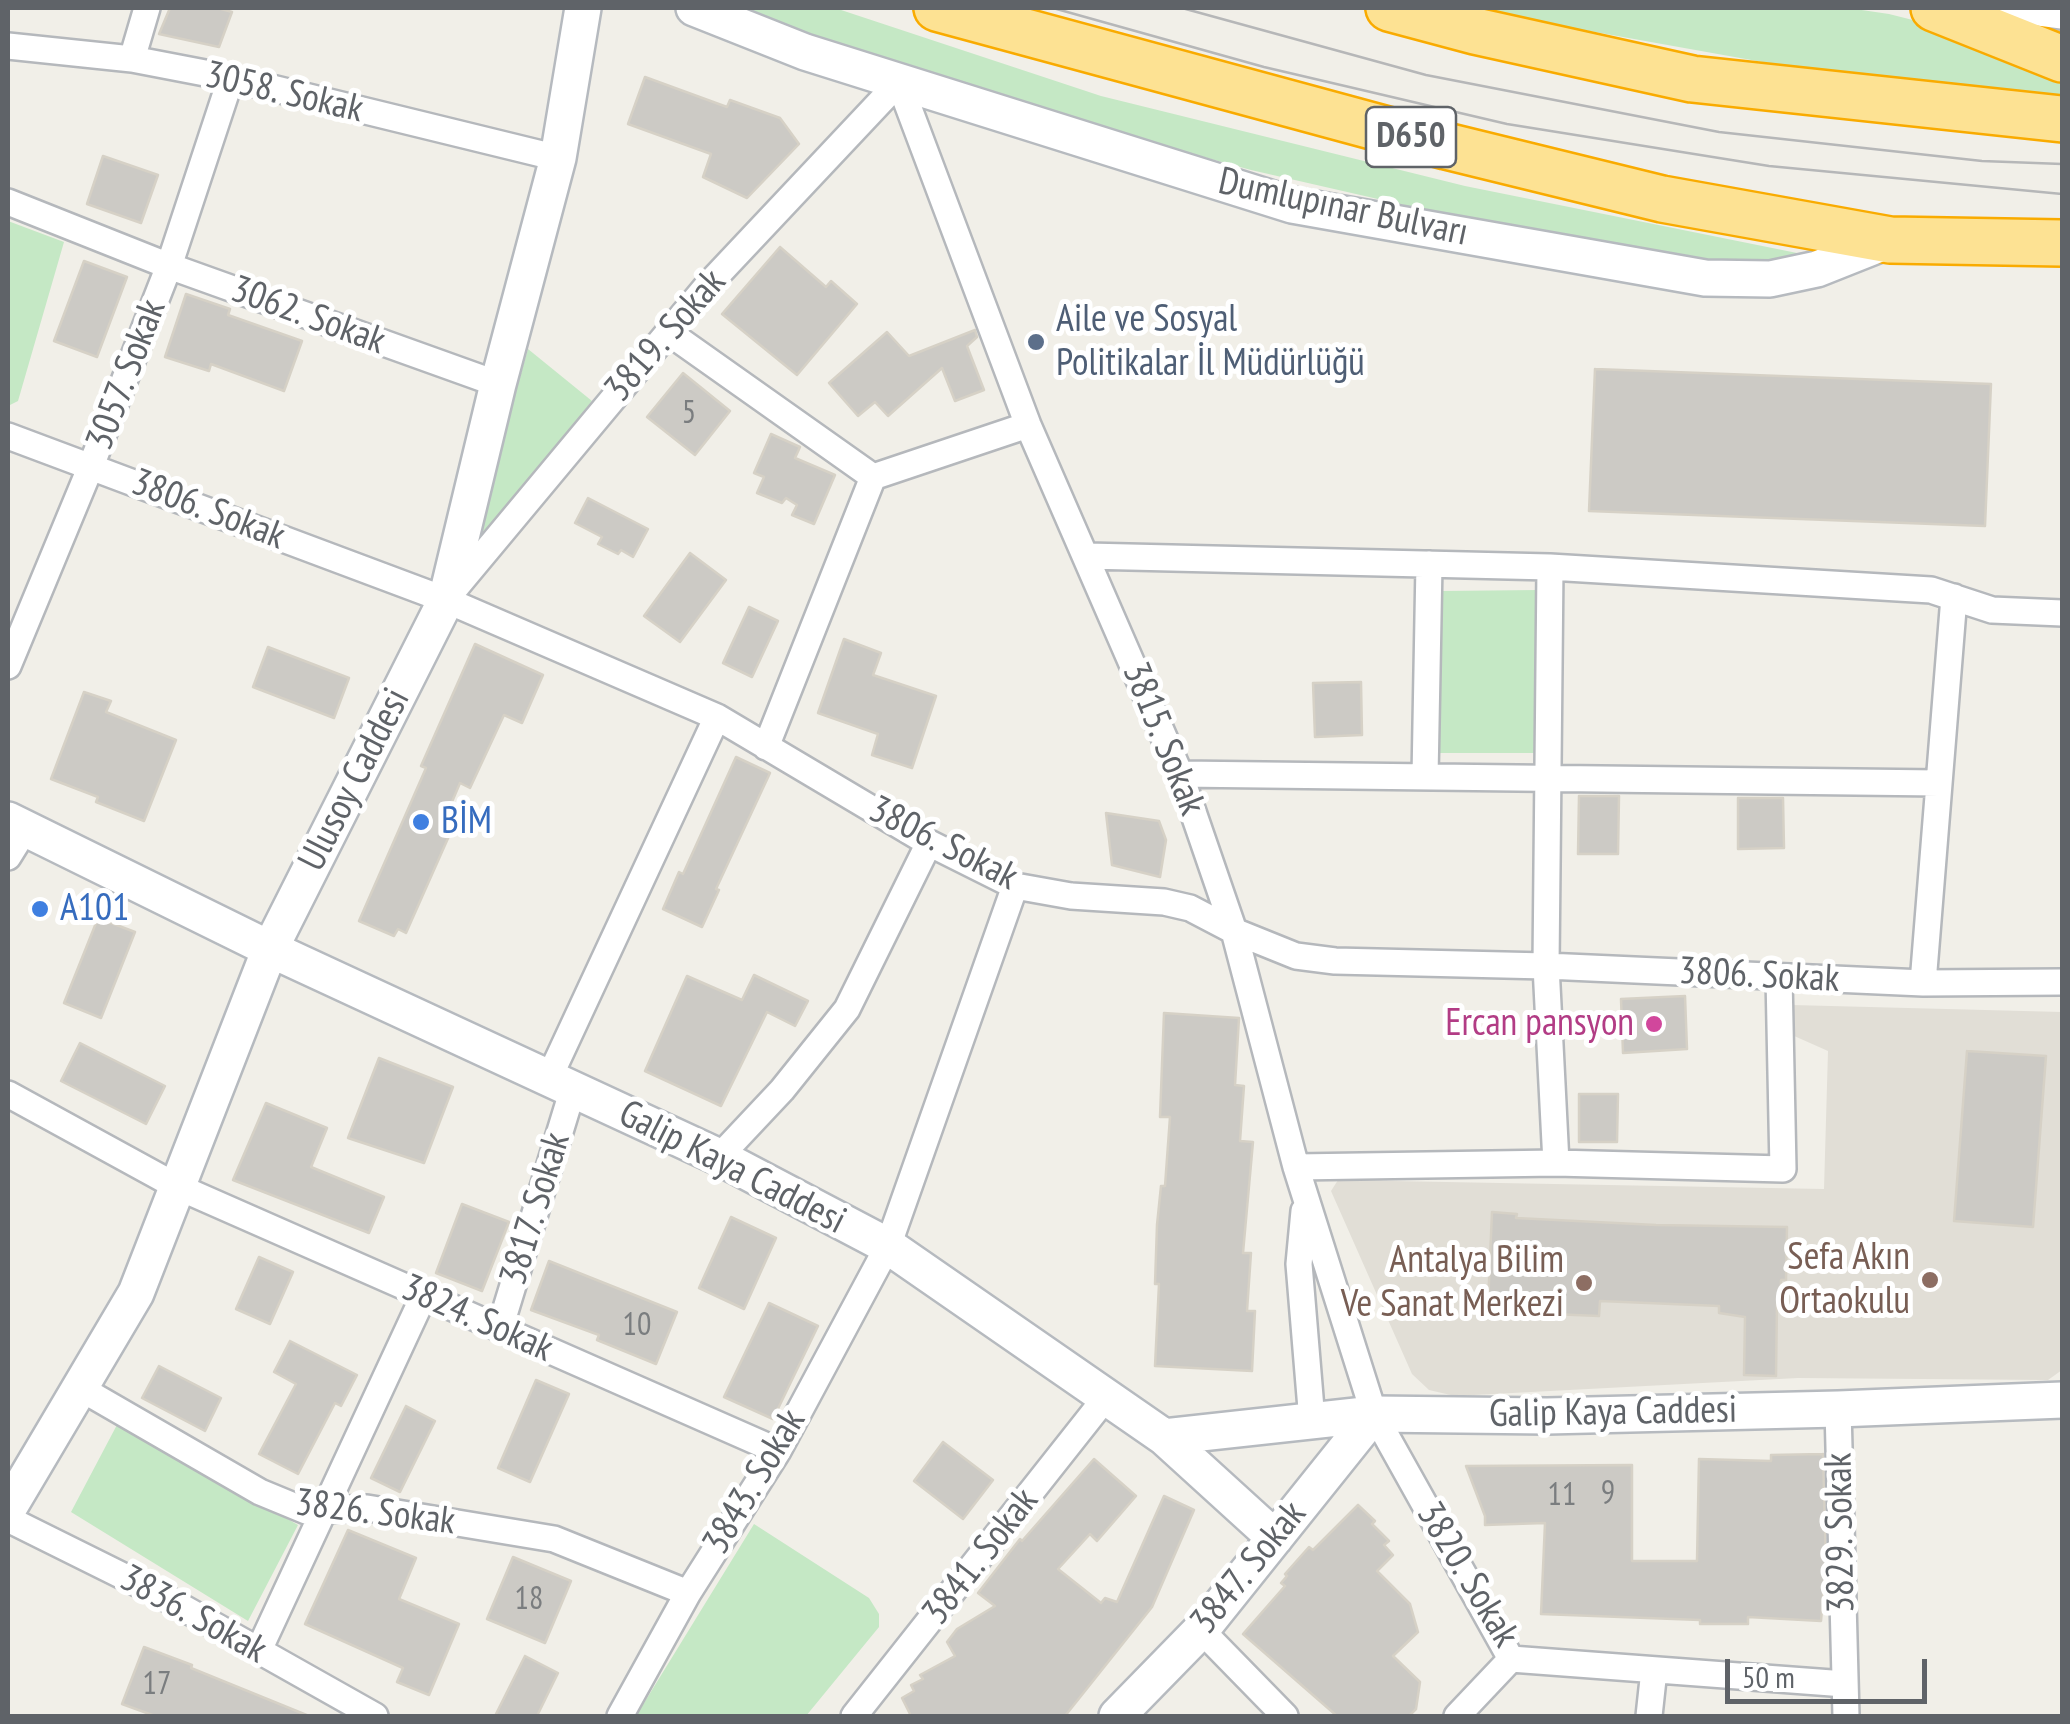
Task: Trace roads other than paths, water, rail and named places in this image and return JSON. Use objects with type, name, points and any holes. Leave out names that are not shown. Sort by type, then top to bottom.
[{"type":"highway","name":"Dumlupınar Bulvarı","points":[[937,8],[1446,146],[1644,195],[1890,240],[2059,243]]},
{"type":"highway","points":[[1388,8],[1692,78],[2062,119]]},
{"type":"highway","points":[[1934,8],[2062,60]]},
{"type":"street","points":[[132,59],[147,8]]},
{"type":"street","name":"Ulusoy Caddesi","points":[[8,1509],[136,1293],[270,950],[446,600],[558,158],[584,8]]},
{"type":"street","name":"Dumlupınar Bulvarı","points":[[694,8],[805,52],[1292,205],[1705,278],[1770,279],[1816,269],[1890,240]]},
{"type":"street","points":[[2000,8],[2062,16]]},
{"type":"street","name":"3058. Sokak","points":[[8,46],[132,59],[232,78],[558,158]]},
{"type":"street","name":"3057. Sokak","points":[[8,666],[169,266],[232,78]]},
{"type":"street","name":"3819. Sokak","points":[[446,600],[668,332],[899,82]]},
{"type":"street","name":"3815. Sokak","points":[[899,82],[1028,425],[1180,774],[1234,931],[1296,1167],[1374,1414]]},
{"type":"street","name":"3062. Sokak","points":[[8,202],[169,266],[498,384]]},
{"type":"street","points":[[668,332],[872,477]]},
{"type":"street","points":[[872,477],[1028,425]]},
{"type":"street","name":"3806. Sokak","points":[[8,436],[446,600],[717,717],[929,842],[1015,886],[1190,908],[1296,956],[1335,961],[1923,983],[2062,982]]},
{"type":"street","points":[[766,747],[872,477]]},
{"type":"street","points":[[1087,556],[1550,568],[1931,590],[1992,610],[2062,614]]},
{"type":"street","points":[[1424,776],[1429,564]]},
{"type":"street","points":[[1550,568],[1546,966],[1556,1164]]},
{"type":"street","points":[[1923,983],[1954,597]]},
{"type":"street","name":"3817. Sokak","points":[[500,1328],[561,1084],[717,717]]},
{"type":"street","points":[[1180,774],[1939,783]]},
{"type":"street","name":"Galip Kaya Caddesi","points":[[14,835],[718,1156],[888,1246],[1164,1437],[1274,1538]]},
{"type":"street","points":[[718,1156],[782,1090],[847,1010],[929,842]]},
{"type":"street","name":"3843. Sokak","points":[[620,1716],[688,1593],[778,1451],[888,1246],[1015,886]]},
{"type":"street","points":[[1296,1167],[1556,1164],[1783,1169],[1779,976]]},
{"type":"street","name":"3824. Sokak","points":[[8,1094],[176,1186],[778,1451]]},
{"type":"street","points":[[1305,1196],[1299,1264],[1312,1421]]},
{"type":"street","points":[[258,1650],[424,1295]]},
{"type":"street","name":"3826. Sokak","points":[[80,1388],[260,1492],[306,1511],[366,1508],[554,1539],[688,1593]]},
{"type":"street","name":"3841. Sokak","points":[[854,1716],[1107,1396]]},
{"type":"street","name":"Galip Kaya Caddesi","points":[[1164,1437],[1374,1414],[1547,1416],[2062,1400]]},
{"type":"street","name":"3829. Sokak","points":[[1838,1409],[1846,1716]]},
{"type":"street","name":"3847. Sokak","points":[[1117,1716],[1201,1630],[1374,1414]]},
{"type":"street","name":"3820. Sokak","points":[[1374,1414],[1510,1659],[1845,1684]]},
{"type":"street","name":"3836. Sokak","points":[[8,1519],[155,1592],[376,1716]]},
{"type":"street","points":[[1201,1630],[1285,1716]]},
{"type":"street","points":[[1457,1716],[1510,1659]]},
{"type":"street","points":[[1649,1716],[1654,1670]]},
{"type":"tram line","points":[[1053,8],[1264,67],[1507,124],[1769,166],[2062,194]]},
{"type":"tram line","points":[[1182,8],[1426,75],[1719,132],[1982,161],[2062,164]]},
{"type":"place","name":"Aile ve Sosyal Politikalar İl Müdürlüğü","points":[[1036,342]]},
{"type":"place","name":"BİM","points":[[421,822]]},
{"type":"place","name":"A101","points":[[40,909]]},
{"type":"place","name":"Ercan pansyon","points":[[1654,1024]]},
{"type":"place","name":"Sefa Akın Ortaokulu","points":[[1930,1280]]},
{"type":"place","name":"Antalya Bilim Ve Sanat Merkezi","points":[[1584,1283]]}]
